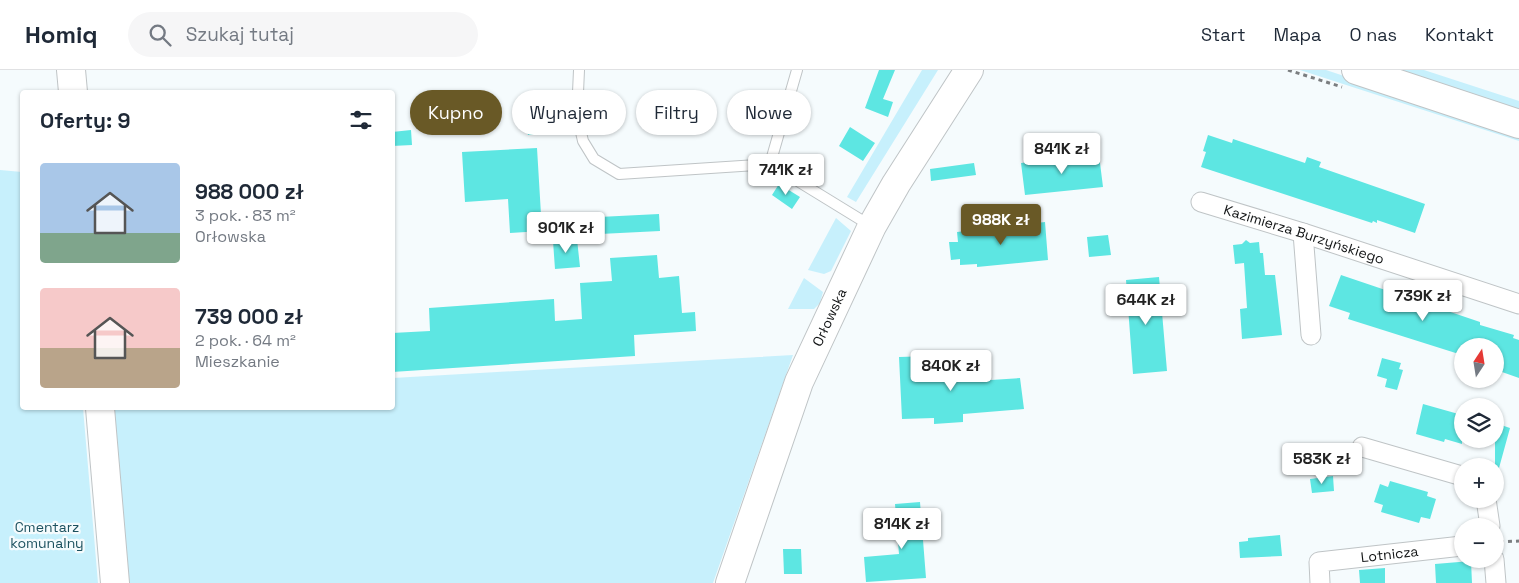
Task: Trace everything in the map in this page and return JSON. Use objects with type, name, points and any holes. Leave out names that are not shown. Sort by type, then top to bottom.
[{"type":"street","points":[[71,70],[73,90]]},
{"type":"street","name":"Orłowska","points":[[730,583],[799,382],[872,226],[896,184],[969,70]]},
{"type":"street","points":[[1356,70],[1519,124]]},
{"type":"street","name":"Kazimierza Burzyńskiego","points":[[1202,202],[1303,232],[1519,304]]},
{"type":"street","points":[[1303,232],[1311,335]]},
{"type":"street","points":[[100,410],[115,583]]},
{"type":"street","points":[[1362,447],[1454,474]]},
{"type":"street","name":"Lotnicza","points":[[1320,583],[1319,562],[1454,547]]},
{"type":"street","points":[[1495,568],[1496,583]]},
{"type":"lane","points":[[579,70],[577,116],[583,141],[594,159],[619,174],[770,164],[872,226]]},
{"type":"lane","points":[[770,164],[797,70]]},
{"type":"path","points":[[1504,542],[1519,541]]},
{"type":"green space","points":[[922,70],[938,70],[856,202],[847,197]]},
{"type":"green space","points":[[1300,70],[1326,70],[1519,134],[1519,141]]},
{"type":"green space","points":[[1387,70],[1424,70],[1519,101],[1519,114]]},
{"type":"green space","name":"Cmentarz komunalny","points":[[0,170],[20,172],[20,410],[83,410],[98,583],[0,583]]},
{"type":"green space","points":[[836,218],[851,231],[831,271],[824,274],[808,270]]},
{"type":"green space","points":[[804,278],[823,292],[820,303],[814,309],[788,309]]},
{"type":"green space","points":[[793,355],[713,583],[127,583],[111,410],[395,410],[395,378]]},
{"type":"building","points":[[879,70],[895,70],[883,99],[893,102],[888,117],[865,108]]},
{"type":"building","points":[[850,127],[875,143],[863,161],[839,146]]},
{"type":"building","points":[[410,130],[412,145],[395,146],[395,132]]},
{"type":"building","points":[[1208,135],[1232,143],[1233,139],[1305,163],[1307,157],[1321,162],[1319,167],[1425,204],[1415,233],[1377,220],[1377,223],[1373,221],[1372,223],[1201,167],[1206,152],[1203,151]]},
{"type":"building","points":[[537,148],[542,231],[510,233],[508,199],[465,202],[462,152]]},
{"type":"building","points":[[1099,155],[1103,187],[1025,195],[1021,163]]},
{"type":"building","points":[[974,163],[976,175],[931,181],[930,169]]},
{"type":"building","points":[[779,184],[800,197],[792,209],[772,195]]},
{"type":"building","points":[[659,214],[660,231],[600,234],[599,217]]},
{"type":"building","points":[[1045,222],[1048,260],[977,267],[977,264],[960,265],[960,259],[951,260],[949,242],[958,242],[957,232]]},
{"type":"building","points":[[1108,235],[1111,255],[1089,257],[1087,237]]},
{"type":"building","points":[[577,239],[580,267],[555,269],[553,241]]},
{"type":"building","points":[[1246,240],[1250,243],[1259,242],[1260,253],[1263,253],[1265,275],[1275,275],[1282,335],[1242,339],[1240,309],[1247,308],[1244,263],[1235,264],[1233,245],[1242,244]]},
{"type":"building","points":[[657,255],[659,278],[679,276],[682,313],[695,312],[696,331],[634,335],[635,356],[395,372],[395,333],[430,331],[429,308],[554,299],[555,321],[582,319],[580,283],[612,281],[610,258]]},
{"type":"building","points":[[1341,275],[1480,322],[1480,325],[1514,335],[1513,338],[1519,340],[1519,378],[1504,373],[1504,338],[1454,338],[1454,352],[1348,319],[1350,313],[1329,306]]},
{"type":"building","points":[[1159,277],[1167,371],[1133,374],[1126,280]]},
{"type":"building","points":[[931,356],[931,363],[959,362],[960,382],[1020,378],[1024,409],[963,414],[963,422],[934,424],[934,418],[902,419],[899,357]]},
{"type":"building","points":[[1382,358],[1401,363],[1399,369],[1403,370],[1397,390],[1385,387],[1387,379],[1377,376]]},
{"type":"building","points":[[1423,404],[1454,413],[1454,442],[1445,439],[1444,442],[1416,434]]},
{"type":"building","points":[[1504,426],[1510,428],[1502,458],[1495,458],[1495,448],[1504,448]]},
{"type":"building","points":[[1333,476],[1334,491],[1312,493],[1310,479]]},
{"type":"building","points":[[1390,481],[1428,492],[1427,496],[1436,499],[1430,519],[1421,517],[1419,523],[1381,512],[1383,505],[1374,502],[1380,484],[1388,487]]},
{"type":"building","points":[[920,502],[926,578],[866,582],[864,557],[899,554],[895,504]]},
{"type":"building","points":[[1280,535],[1282,556],[1240,558],[1239,542],[1248,541],[1248,538]]},
{"type":"building","points":[[783,549],[801,549],[802,574],[784,574]]},
{"type":"building","points":[[1454,562],[1454,568],[1471,568],[1472,583],[1436,583],[1435,564]]},
{"type":"building","points":[[1385,568],[1385,583],[1360,583],[1359,570]]}]
